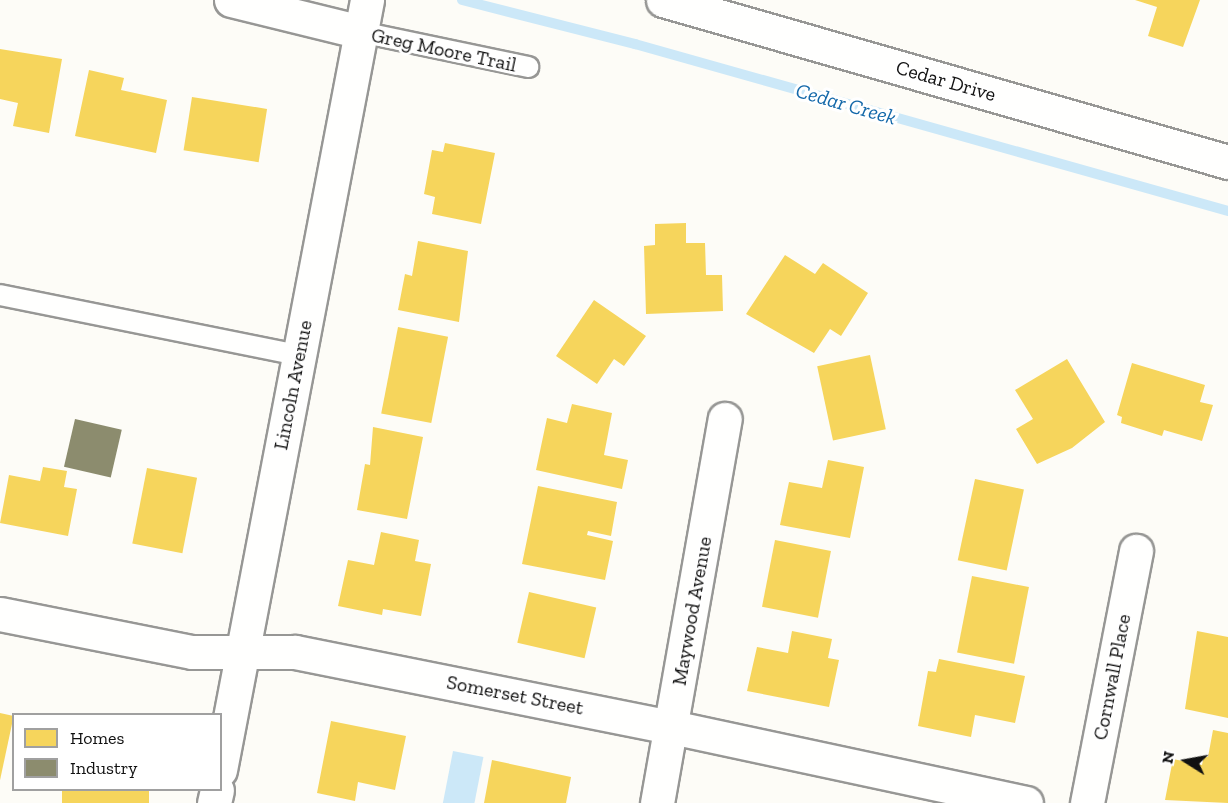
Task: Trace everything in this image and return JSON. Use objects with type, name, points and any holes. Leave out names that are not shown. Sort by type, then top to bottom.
[{"type":"street","points":[[231,0],[361,32]]},
{"type":"street","name":"Lincoln Avenue","points":[[222,760],[367,0]]},
{"type":"street","name":"Cedar Drive","points":[[663,0],[1228,162]]},
{"type":"street","name":"Maywood Avenue","points":[[657,803],[724,419]]},
{"type":"street","name":"Cornwall Place","points":[[1087,803],[1136,551]]},
{"type":"street","name":"Somerset Street","points":[[0,614],[192,652],[295,652],[672,727],[1026,803]]},
{"type":"lane","name":"Greg Moore Trail","points":[[361,32],[528,67]]},
{"type":"lane","points":[[0,295],[298,356]]},
{"type":"water","points":[[453,751],[483,757],[474,803],[443,803]]},
{"type":"building: Homes","points":[[1135,0],[1200,0],[1183,47],[1148,36],[1157,7]]},
{"type":"building: Homes","points":[[0,49],[62,59],[49,133],[13,126],[18,103],[0,99]]},
{"type":"building: Homes","points":[[89,70],[124,78],[121,90],[167,100],[156,153],[75,136]]},
{"type":"building: Homes","points":[[192,97],[267,109],[259,162],[184,150]]},
{"type":"building: Homes","points":[[445,143],[495,153],[481,224],[432,214],[435,197],[424,194],[432,150],[443,152]]},
{"type":"building: Homes","points":[[686,223],[686,243],[705,243],[706,275],[722,275],[723,311],[646,314],[644,246],[655,245],[655,224]]},
{"type":"building: Homes","points":[[418,241],[468,251],[459,322],[398,310],[405,274],[412,276]]},
{"type":"building: Homes","points":[[785,255],[815,274],[823,263],[868,293],[841,336],[830,329],[814,353],[746,314]]},
{"type":"building: Homes","points":[[594,300],[646,336],[624,366],[614,359],[597,384],[556,356]]},
{"type":"building: Homes","points":[[398,327],[448,337],[431,423],[381,413]]},
{"type":"building: Homes","points":[[870,355],[886,429],[833,441],[817,366]]},
{"type":"building: Homes","points":[[1067,359],[1105,422],[1072,448],[1037,464],[1016,429],[1033,419],[1015,390]]},
{"type":"building: Homes","points":[[1132,363],[1205,385],[1200,402],[1213,405],[1202,441],[1164,430],[1162,436],[1121,423],[1122,417],[1117,415]]},
{"type":"building: Homes","points":[[572,404],[612,413],[604,455],[628,460],[622,489],[536,470],[547,418],[567,423]]},
{"type":"building: Homes","points":[[373,427],[423,437],[407,519],[357,510],[365,464],[370,465]]},
{"type":"building: Homes","points":[[828,460],[864,467],[850,538],[780,525],[789,482],[822,488]]},
{"type":"building: Homes","points":[[43,467],[67,471],[64,487],[77,489],[68,536],[0,523],[9,475],[40,481]]},
{"type":"building: Homes","points":[[147,468],[197,478],[182,553],[132,544]]},
{"type":"building: Homes","points":[[975,479],[1024,489],[1007,571],[958,560]]},
{"type":"building: Homes","points":[[538,486],[617,502],[611,536],[588,531],[587,535],[613,541],[605,580],[522,564]]},
{"type":"building: Homes","points":[[381,532],[419,540],[415,561],[431,564],[421,616],[383,609],[382,615],[338,606],[348,560],[374,565]]},
{"type":"building: Homes","points":[[775,540],[831,551],[818,618],[762,607]]},
{"type":"building: Homes","points":[[972,576],[1029,587],[1014,664],[957,653]]},
{"type":"building: Homes","points":[[529,592],[596,608],[585,658],[517,643]]},
{"type":"building: Homes","points":[[792,631],[832,639],[828,658],[839,660],[829,707],[747,691],[757,647],[788,653]]},
{"type":"building: Homes","points":[[1197,631],[1228,637],[1228,718],[1185,709]]},
{"type":"building: Homes","points":[[939,659],[1025,676],[1015,723],[975,715],[971,737],[918,726],[928,671],[936,672]]},
{"type":"building: Homes","points":[[0,713],[12,716],[12,724],[0,780]]},
{"type":"building: Homes","points":[[331,721],[406,736],[395,790],[358,782],[355,801],[317,793]]},
{"type":"building: Homes","points":[[1213,730],[1228,733],[1228,803],[1165,800],[1173,759],[1202,765],[1204,756],[1208,757]]},
{"type":"building: Homes","points":[[492,760],[571,777],[566,803],[484,803]]},
{"type":"building: Homes","points":[[62,791],[149,791],[149,803],[62,803]]},
{"type":"building: Industry","points":[[75,419],[122,430],[111,478],[64,467]]},
{"type":"waterway","name":"Cedar Creek","points":[[462,0],[635,44],[1228,211]]}]
